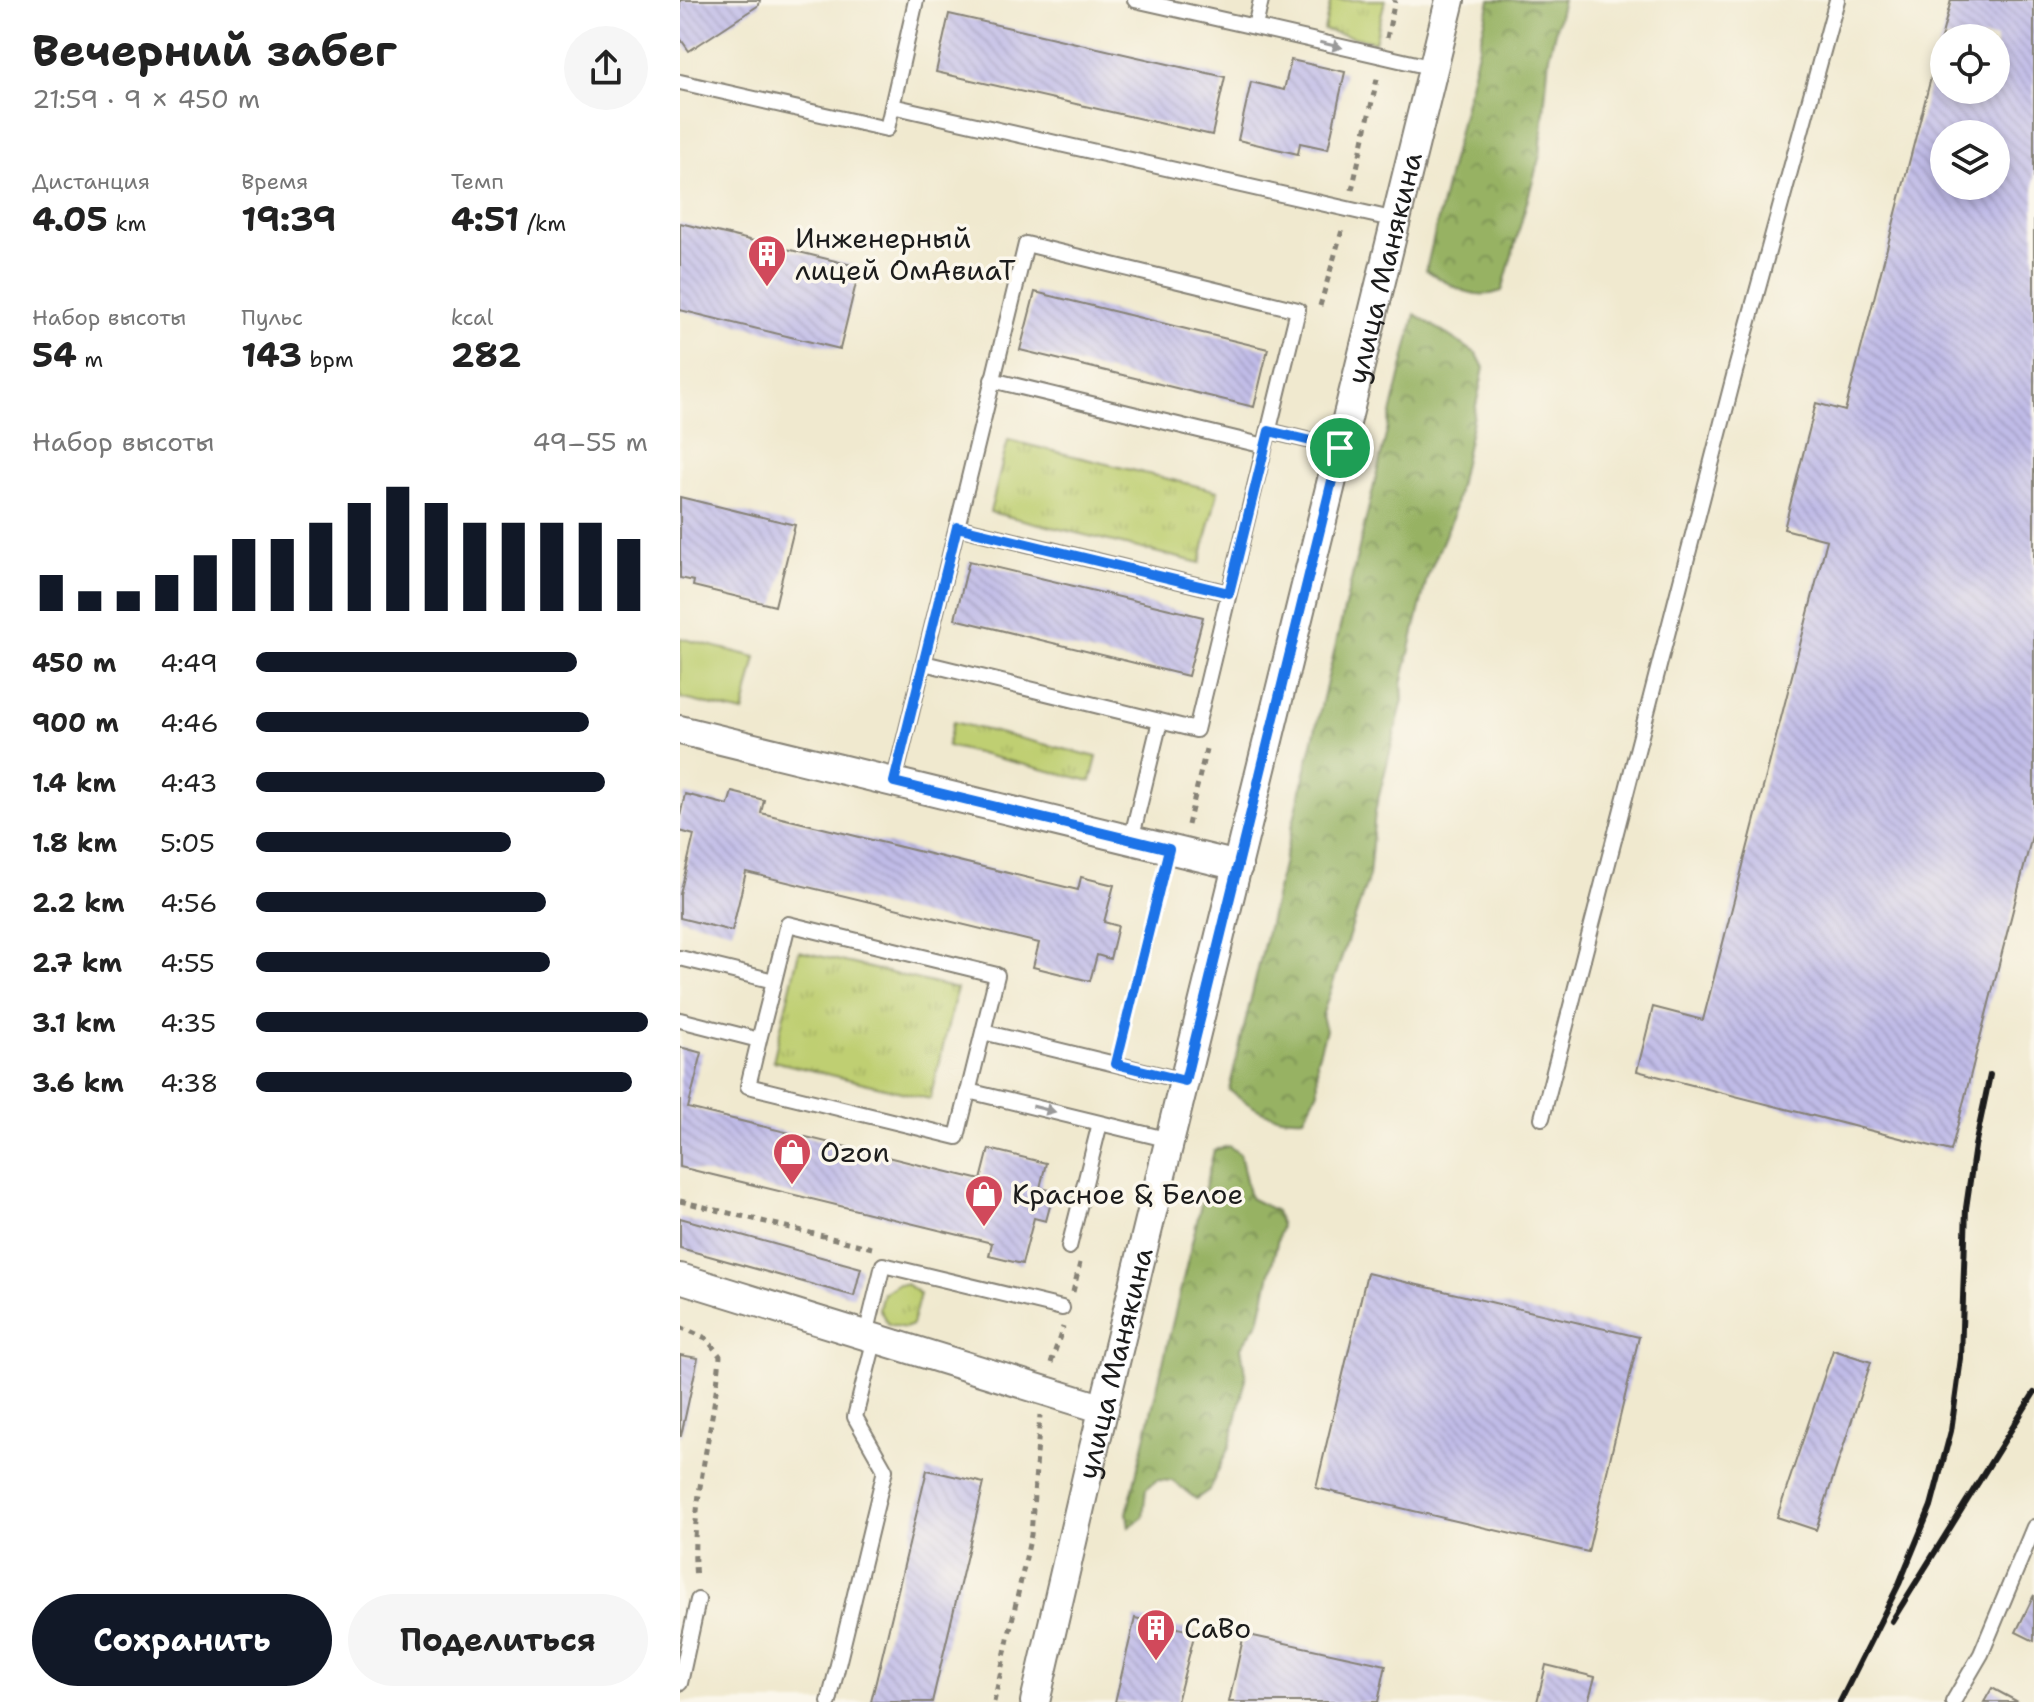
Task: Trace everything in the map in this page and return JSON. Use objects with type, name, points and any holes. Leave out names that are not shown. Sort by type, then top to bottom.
[{"type":"street","name":"улица Манякина","points":[[1035,1702],[1450,0]]},
{"type":"street","points":[[680,730],[1238,866]]},
{"type":"street","points":[[680,1278],[1104,1409]]},
{"type":"lane","points":[[680,82],[887,129],[916,0]]},
{"type":"lane","points":[[1135,0],[1434,68]]},
{"type":"lane","points":[[1255,27],[1261,0]]},
{"type":"lane","points":[[1542,1118],[1735,372],[1837,0]]},
{"type":"lane","points":[[892,106],[1396,220]]},
{"type":"lane","points":[[894,782],[1026,244],[1298,310],[1196,730],[924,663]]},
{"type":"lane","points":[[992,380],[1265,446]]},
{"type":"lane","points":[[1269,431],[1340,448]]},
{"type":"lane","points":[[957,527],[1229,593]]},
{"type":"lane","points":[[1131,840],[1160,721]]},
{"type":"lane","points":[[788,924],[997,975],[957,1137],[748,1086],[774,981],[788,924]]},
{"type":"lane","points":[[680,958],[774,981]]},
{"type":"lane","points":[[680,1020],[759,1040]]},
{"type":"lane","points":[[983,1032],[1185,1081]]},
{"type":"lane","points":[[968,1091],[1170,1140]]},
{"type":"lane","points":[[1076,1250],[1100,1123]]},
{"type":"lane","points":[[829,1702],[885,1470],[855,1417],[883,1265],[1063,1316]]},
{"type":"lane","points":[[1953,1702],[1981,1654],[2034,1527]]},
{"type":"lane","points":[[680,1683],[698,1600]]},
{"type":"path","points":[[1348,209],[1395,0]]},
{"type":"path","points":[[1116,1064],[1169,849]]},
{"type":"path","points":[[680,1201],[876,1249]]},
{"type":"path","points":[[1072,1296],[1076,1250]]},
{"type":"path","points":[[994,1702],[1031,1535],[1042,1390],[1063,1316]]},
{"type":"path","points":[[680,1327],[706,1338],[720,1356],[717,1399],[698,1490],[693,1550],[698,1600]]},
{"type":"green space","points":[[1331,0],[1385,0],[1375,42],[1324,30]]},
{"type":"green space","points":[[1490,0],[1563,0],[1549,56],[1540,155],[1502,291],[1481,294],[1462,290],[1426,270]]},
{"type":"green space","points":[[1415,314],[1477,354],[1484,368],[1452,519],[1427,578],[1402,684],[1403,700],[1375,812],[1369,876],[1322,1016],[1326,1030],[1317,1060],[1318,1091],[1304,1118],[1281,1117],[1255,1108],[1229,1090]]},
{"type":"green space","points":[[1008,440],[1218,491],[1200,563],[990,512]]},
{"type":"green space","points":[[680,638],[756,657],[743,713],[680,698]]},
{"type":"green space","points":[[953,722],[1097,757],[1091,781],[947,746]]},
{"type":"green space","points":[[799,951],[957,989],[930,1099],[773,1061]]},
{"type":"green space","points":[[1229,1146],[1240,1154],[1250,1198],[1276,1211],[1281,1226],[1259,1321],[1241,1347],[1246,1379],[1230,1445],[1209,1490],[1196,1499],[1173,1481],[1157,1480],[1146,1489],[1143,1517],[1129,1527],[1127,1513],[1214,1150]]},
{"type":"green space","points":[[897,1284],[906,1284],[920,1294],[912,1325],[904,1328],[888,1324],[879,1309],[883,1293]]},
{"type":"building","points":[[680,0],[760,0],[759,5],[689,51],[680,38]]},
{"type":"building","points":[[1951,0],[2034,0],[2034,828],[1951,1151],[1637,1071],[1653,1007],[1703,1020],[1827,540],[1784,529],[1816,403],[1845,411],[1930,81],[1930,104],[2010,104],[2010,24],[1945,24]]},
{"type":"building","points":[[949,14],[1225,77],[1212,135],[936,72]]},
{"type":"building","points":[[1291,60],[1345,72],[1328,149],[1300,143],[1298,154],[1238,140],[1251,82],[1284,90]]},
{"type":"building","name":"Инженерный лицей ОмАвиаТ","points":[[680,223],[860,267],[840,349],[680,310]]},
{"type":"building","points":[[1035,292],[1268,349],[1254,407],[1020,350]]},
{"type":"building","points":[[680,497],[795,525],[775,606],[693,586],[694,581],[680,578]]},
{"type":"building","points":[[969,561],[1203,617],[1188,676],[955,619]]},
{"type":"building","points":[[732,792],[764,800],[761,813],[1078,890],[1081,877],[1114,885],[1104,922],[1118,926],[1110,959],[1097,955],[1090,981],[1033,967],[1039,943],[746,872],[732,931],[680,918],[680,894],[694,835],[680,831],[685,794],[728,805]]},
{"type":"building","points":[[680,1047],[702,1053],[688,1108],[981,1180],[989,1149],[1046,1163],[1040,1188],[1054,1191],[1046,1221],[1034,1218],[1022,1264],[989,1256],[992,1243],[680,1167]]},
{"type":"building","points":[[680,1218],[861,1268],[854,1296],[680,1248]]},
{"type":"building","points":[[1367,1273],[1639,1337],[1588,1552],[1316,1488]]},
{"type":"building","points":[[1833,1350],[1871,1362],[1816,1530],[1777,1517]]},
{"type":"building","points":[[680,1355],[698,1358],[681,1436],[680,1436]]},
{"type":"building","points":[[927,1470],[984,1483],[932,1702],[871,1702]]},
{"type":"building","points":[[2034,1595],[2034,1641],[2016,1632]]},
{"type":"building","name":"СаВо","points":[[1135,1618],[1195,1632],[1177,1702],[1115,1702]]},
{"type":"building","points":[[1244,1634],[1386,1665],[1378,1702],[1229,1702]]},
{"type":"building","points":[[1546,1665],[1595,1677],[1588,1702],[1537,1702]]},
{"type":"building","points":[[1992,1688],[2018,1702],[1984,1702]]},
{"type":"railway","points":[[1840,1702],[1899,1584],[1931,1506],[1951,1431],[1961,1358],[1966,1208],[1990,1075]]},
{"type":"railway","points":[[1892,1621],[2034,1393]]},
{"type":"place","name":"Инженерный лицей ОмАвиаТ","points":[[767,288]]},
{"type":"place","name":"Ozon","points":[[792,1186]]},
{"type":"place","name":"Красное & Белое","points":[[984,1228]]},
{"type":"place","name":"СаВо","points":[[1156,1662]]},
{"type":"route","points":[[1269,431],[1340,448],[1185,1081],[1116,1064],[1169,849],[894,782],[957,527],[1229,593],[1269,431]]}]
